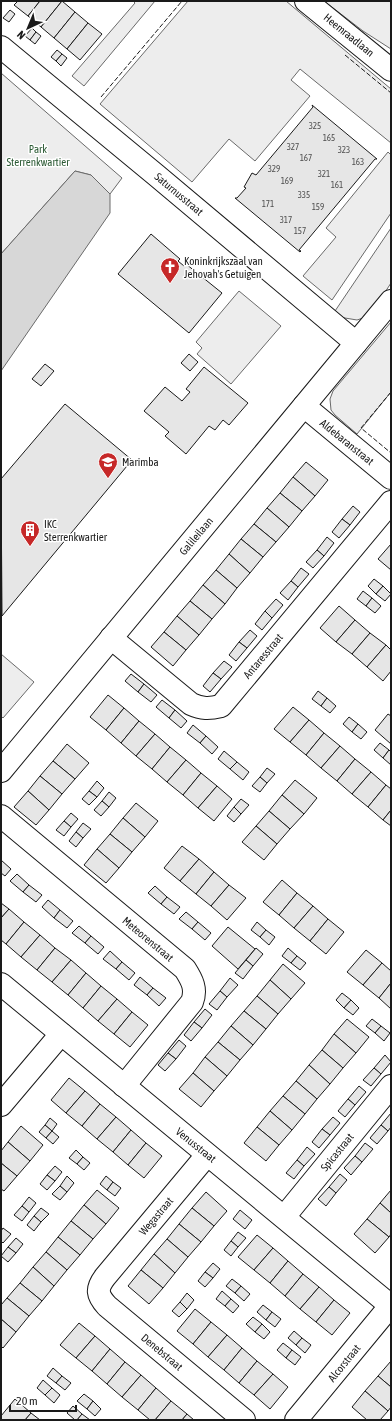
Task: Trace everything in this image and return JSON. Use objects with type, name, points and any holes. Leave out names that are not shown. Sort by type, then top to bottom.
[{"type":"street","name":"Heemraadlaan","points":[[306,1],[391,70]]},
{"type":"street","name":"Saturnusstraat","points":[[1,47],[133,155],[356,343]]},
{"type":"street","name":"Galileilaan","points":[[1,770],[391,301]]},
{"type":"street","name":"Aldebaranstraat","points":[[304,406],[391,478]]},
{"type":"street","name":"Antaresstraat","points":[[111,638],[191,704],[200,708],[210,709],[221,706],[391,502]]},
{"type":"street","name":"Meteorenstraat","points":[[1,816],[185,969],[191,978],[194,987],[192,1002],[124,1086]]},
{"type":"street","name":"Venusstraat","points":[[1,984],[391,1306]]},
{"type":"street","points":[[1,1105],[61,1034]]},
{"type":"street","name":"Spicastraat","points":[[284,1217],[391,1086]]},
{"type":"street","name":"Wegastraat","points":[[105,1277],[208,1155]]},
{"type":"street","name":"Denebstraat","points":[[105,1277],[100,1284],[99,1292],[101,1299],[107,1306],[244,1420]]},
{"type":"street","name":"Alcorstraat","points":[[296,1420],[391,1306]]},
{"type":"shaded area","points":[[133,1],[155,1],[84,86],[72,76],[135,3]]},
{"type":"shaded area","points":[[188,1],[286,1],[391,89],[391,143],[300,69],[291,80],[310,96],[255,161],[229,139],[192,182],[100,104]]},
{"type":"shaded area","points":[[324,1],[391,1],[391,49],[363,31]]},
{"type":"shaded area","name":"Park Sterrenkwartier","points":[[1,73],[122,178],[110,194],[91,175],[75,171],[1,254]]},
{"type":"shaded area","points":[[388,152],[391,155],[391,213],[332,300],[303,276],[336,237],[326,228]]},
{"type":"shaded area","points":[[75,171],[91,175],[110,194],[110,213],[1,371],[1,254]]},
{"type":"shaded area","points":[[391,228],[391,283],[372,312],[366,317],[357,320],[333,314]]},
{"type":"shaded area","points":[[239,291],[281,326],[231,384],[197,354],[202,348],[196,342]]},
{"type":"shaded area","points":[[391,322],[391,392],[357,434],[331,410],[330,399],[333,391]]},
{"type":"shaded area","points":[[1,654],[34,682],[3,718],[1,716]]},
{"type":"building","points":[[18,1],[40,1],[28,16],[14,5]]},
{"type":"building","points":[[40,1],[62,1],[41,27],[28,16]]},
{"type":"building","points":[[62,1],[75,12],[54,38],[41,27]]},
{"type":"building","points":[[10,10],[15,14],[9,22],[3,18]]},
{"type":"building","points":[[75,12],[88,23],[67,49],[54,38]]},
{"type":"building","points":[[88,23],[102,34],[80,60],[67,49]]},
{"type":"building","points":[[32,28],[36,32],[30,40],[25,36]]},
{"type":"building","points":[[36,32],[41,36],[35,44],[30,40]]},
{"type":"building","points":[[57,50],[62,54],[56,61],[51,57]]},
{"type":"building","points":[[62,54],[67,58],[61,66],[56,61]]},
{"type":"building","points":[[312,105],[377,159],[375,159],[299,250],[301,251],[300,252],[235,198],[237,198],[246,188],[244,187],[252,173],[256,175],[313,107]]},
{"type":"building","name":"Koninkrijkszaal van Jehovah's Getuigen","points":[[151,234],[180,259],[178,261],[184,266],[186,264],[222,293],[189,333],[118,274]]},
{"type":"building","points":[[189,354],[198,362],[190,371],[181,363]]},
{"type":"building","points":[[45,364],[54,371],[41,386],[32,379]]},
{"type":"building","points":[[204,367],[248,403],[229,425],[223,420],[215,430],[209,426],[186,454],[165,436],[169,432],[144,411],[165,387],[182,401],[190,392],[186,389]]},
{"type":"building","name":"IKC Sterrenkwartier","points":[[65,404],[132,460],[2,616],[1,479]]},
{"type":"building","points":[[306,462],[328,480],[315,496],[293,477]]},
{"type":"building","points":[[293,477],[315,496],[302,511],[280,493]]},
{"type":"building","points":[[280,493],[302,511],[289,527],[267,508]]},
{"type":"building","points":[[353,506],[360,512],[350,525],[342,519]]},
{"type":"building","points":[[267,508],[289,527],[276,542],[254,524]]},
{"type":"building","points":[[342,519],[350,525],[339,538],[332,532]]},
{"type":"building","points":[[254,524],[276,542],[263,557],[241,539]]},
{"type":"building","points":[[327,537],[334,543],[324,556],[317,550]]},
{"type":"building","points":[[241,539],[263,557],[250,573],[229,554]]},
{"type":"building","points":[[391,544],[391,570],[378,559]]},
{"type":"building","points":[[317,550],[324,556],[313,568],[306,562]]},
{"type":"building","points":[[229,554],[250,573],[237,588],[216,570]]},
{"type":"building","points":[[301,568],[309,574],[298,587],[291,581]]},
{"type":"building","points":[[216,570],[237,588],[225,604],[203,585]]},
{"type":"building","points":[[374,579],[383,586],[376,594],[368,586]]},
{"type":"building","points":[[291,581],[298,587],[288,600],[280,593]]},
{"type":"building","points":[[203,585],[225,604],[212,619],[190,601]]},
{"type":"building","points":[[383,586],[391,594],[385,601],[376,594]]},
{"type":"building","points":[[363,591],[372,598],[366,606],[357,599]]},
{"type":"building","points":[[372,598],[381,606],[375,613],[366,606]]},
{"type":"building","points":[[276,599],[283,605],[272,618],[265,611]]},
{"type":"building","points":[[190,601],[212,619],[199,635],[177,616]]},
{"type":"building","points":[[339,606],[355,620],[336,642],[320,628]]},
{"type":"building","points":[[265,611],[272,618],[262,630],[255,624]]},
{"type":"building","points":[[177,616],[199,635],[186,650],[164,632]]},
{"type":"building","points":[[355,620],[370,633],[352,654],[336,642]]},
{"type":"building","points":[[250,630],[257,636],[247,648],[239,642]]},
{"type":"building","points":[[164,632],[186,650],[173,666],[151,647]]},
{"type":"building","points":[[370,633],[386,645],[367,667],[352,654]]},
{"type":"building","points":[[239,642],[247,648],[236,661],[229,655]]},
{"type":"building","points":[[386,645],[391,650],[391,671],[383,681],[367,667]]},
{"type":"building","points":[[224,661],[232,667],[221,679],[213,673]]},
{"type":"building","points":[[213,673],[221,679],[210,692],[203,686]]},
{"type":"building","points":[[131,674],[144,684],[138,692],[125,681]]},
{"type":"building","points":[[144,684],[157,695],[151,702],[138,692]]},
{"type":"building","points":[[318,691],[327,698],[321,706],[312,699]]},
{"type":"building","points":[[108,695],[124,708],[106,730],[90,717]]},
{"type":"building","points":[[327,698],[336,706],[330,713],[321,706]]},
{"type":"building","points":[[162,700],[175,710],[169,718],[156,707]]},
{"type":"building","points":[[293,707],[309,720],[290,742],[274,729]]},
{"type":"building","points":[[124,708],[139,721],[121,743],[106,730]]},
{"type":"building","points":[[175,710],[187,721],[181,728],[169,718]]},
{"type":"building","points":[[388,714],[391,716],[391,744],[375,730]]},
{"type":"building","points":[[349,717],[358,724],[352,732],[343,724]]},
{"type":"building","points":[[309,720],[324,733],[306,755],[290,742]]},
{"type":"building","points":[[139,721],[155,734],[136,756],[121,743]]},
{"type":"building","points":[[358,724],[367,732],[361,739],[352,732]]},
{"type":"building","points":[[193,725],[206,736],[200,743],[187,733]]},
{"type":"building","points":[[324,733],[340,746],[321,768],[306,755]]},
{"type":"building","points":[[155,734],[170,747],[152,769],[136,756]]},
{"type":"building","points":[[206,736],[218,747],[212,754],[200,743]]},
{"type":"building","points":[[380,743],[389,750],[383,758],[374,750]]},
{"type":"building","points":[[67,744],[89,763],[75,779],[53,761]]},
{"type":"building","points":[[340,746],[355,759],[337,781],[321,768]]},
{"type":"building","points":[[170,747],[186,760],[167,782],[152,769]]},
{"type":"building","points":[[389,750],[391,752],[391,765],[383,758]]},
{"type":"building","points":[[224,751],[237,762],[230,769],[218,759]]},
{"type":"building","points":[[355,759],[371,772],[352,794],[337,781]]},
{"type":"building","points":[[186,760],[201,773],[183,795],[167,782]]},
{"type":"building","points":[[53,761],[75,779],[62,794],[40,776]]},
{"type":"building","points":[[237,762],[249,772],[243,780],[230,769]]},
{"type":"building","points":[[267,768],[275,774],[267,783],[260,777]]},
{"type":"building","points":[[371,772],[386,785],[368,807],[352,794]]},
{"type":"building","points":[[201,773],[217,786],[198,808],[183,795]]},
{"type":"building","points":[[40,776],[62,794],[49,810],[28,791]]},
{"type":"building","points":[[260,777],[267,783],[260,792],[252,786]]},
{"type":"building","points":[[295,780],[317,798],[304,814],[282,795]]},
{"type":"building","points":[[97,781],[104,788],[97,797],[89,791]]},
{"type":"building","points":[[386,785],[391,789],[391,810],[383,820],[368,807]]},
{"type":"building","points":[[217,786],[232,799],[214,821],[198,808]]},
{"type":"building","points":[[28,791],[49,810],[36,825],[14,807]]},
{"type":"building","points":[[89,791],[97,797],[89,805],[82,799]]},
{"type":"building","points":[[109,792],[116,798],[109,807],[102,801]]},
{"type":"building","points":[[282,795],[304,814],[290,829],[269,811]]},
{"type":"building","points":[[241,799],[249,805],[241,814],[234,807]]},
{"type":"building","points":[[102,801],[109,807],[101,816],[94,810]]},
{"type":"building","points":[[136,803],[158,821],[145,837],[123,818]]},
{"type":"building","points":[[234,807],[241,814],[234,822],[227,816]]},
{"type":"building","points":[[391,810],[391,826],[383,820]]},
{"type":"building","points":[[269,811],[290,829],[277,844],[256,826]]},
{"type":"building","points":[[71,813],[78,819],[71,827],[64,821]]},
{"type":"building","points":[[123,818],[145,837],[132,852],[110,834]]},
{"type":"building","points":[[64,821],[71,827],[64,836],[56,830]]},
{"type":"building","points":[[83,823],[91,829],[83,838],[76,832]]},
{"type":"building","points":[[256,826],[277,844],[264,860],[242,842]]},
{"type":"building","points":[[76,832],[83,838],[76,847],[69,841]]},
{"type":"building","points":[[110,834],[132,852],[119,868],[97,849]]},
{"type":"building","points":[[182,846],[199,859],[180,881],[164,868]]},
{"type":"building","points":[[97,849],[119,868],[106,883],[84,865]]},
{"type":"building","points":[[199,859],[214,872],[196,894],[180,881]]},
{"type":"building","points":[[1,860],[11,869],[5,876],[1,873]]},
{"type":"building","points":[[214,872],[229,885],[211,906],[196,894]]},
{"type":"building","points":[[17,874],[29,885],[23,892],[10,881]]},
{"type":"building","points":[[282,880],[297,893],[279,915],[263,902]]},
{"type":"building","points":[[29,885],[42,895],[36,902],[23,892]]},
{"type":"building","points":[[229,885],[246,898],[227,920],[211,906]]},
{"type":"building","points":[[155,886],[167,897],[161,904],[148,893]]},
{"type":"building","points":[[297,893],[313,906],[294,928],[279,915]]},
{"type":"building","points":[[167,897],[180,907],[174,914],[161,904]]},
{"type":"building","points":[[48,900],[60,910],[54,918],[42,907]]},
{"type":"building","points":[[1,903],[9,909],[1,918]]},
{"type":"building","points":[[313,906],[328,919],[310,941],[294,928]]},
{"type":"building","points":[[9,909],[24,922],[6,944],[1,940],[1,918]]},
{"type":"building","points":[[60,910],[73,921],[67,928],[54,918]]},
{"type":"building","points":[[186,912],[198,922],[192,929],[179,919]]},
{"type":"building","points":[[328,919],[344,932],[326,954],[310,941]]},
{"type":"building","points":[[24,922],[40,935],[21,957],[6,944]]},
{"type":"building","points":[[198,922],[211,933],[205,940],[192,929]]},
{"type":"building","points":[[257,922],[266,930],[260,937],[251,930]]},
{"type":"building","points":[[79,926],[91,936],[85,943],[72,933]]},
{"type":"building","points":[[228,927],[255,949],[238,969],[212,946]]},
{"type":"building","points":[[266,930],[275,937],[269,945],[260,937]]},
{"type":"building","points":[[40,935],[55,948],[37,970],[21,957]]},
{"type":"building","points":[[91,936],[104,947],[98,954],[85,943]]},
{"type":"building","points":[[55,948],[71,960],[52,982],[37,970]]},
{"type":"building","points":[[256,948],[263,954],[253,966],[246,960]]},
{"type":"building","points":[[288,948],[297,956],[291,963],[282,956]]},
{"type":"building","points":[[366,950],[382,963],[363,985],[347,972]]},
{"type":"building","points":[[110,951],[122,962],[116,969],[103,959]]},
{"type":"building","points":[[297,956],[306,963],[300,970],[291,963]]},
{"type":"building","points":[[71,960],[86,973],[68,995],[52,982]]},
{"type":"building","points":[[246,960],[253,966],[243,979],[235,973]]},
{"type":"building","points":[[122,962],[135,973],[129,980],[116,969]]},
{"type":"building","points":[[382,963],[391,971],[391,983],[379,998],[363,985]]},
{"type":"building","points":[[283,964],[305,983],[291,999],[270,980]]},
{"type":"building","points":[[86,973],[101,986],[83,1008],[68,995]]},
{"type":"building","points":[[140,977],[153,988],[147,995],[134,985]]},
{"type":"building","points":[[230,978],[238,985],[227,997],[220,991]]},
{"type":"building","points":[[270,980],[291,999],[278,1014],[257,996]]},
{"type":"building","points":[[391,983],[391,1009],[379,998]]},
{"type":"building","points":[[101,986],[117,999],[98,1021],[83,1008]]},
{"type":"building","points":[[153,988],[166,998],[159,1006],[147,995]]},
{"type":"building","points":[[220,991],[227,997],[217,1010],[209,1004]]},
{"type":"building","points":[[342,993],[351,1000],[344,1008],[336,1000]]},
{"type":"building","points":[[257,996],[278,1014],[266,1029],[244,1011]]},
{"type":"building","points":[[117,999],[132,1012],[114,1034],[98,1021]]},
{"type":"building","points":[[351,1000],[359,1008],[353,1015],[344,1008]]},
{"type":"building","points":[[205,1009],[212,1015],[202,1028],[194,1022]]},
{"type":"building","points":[[244,1011],[266,1029],[253,1045],[231,1026]]},
{"type":"building","points":[[132,1012],[148,1025],[130,1047],[114,1034]]},
{"type":"building","points":[[347,1019],[369,1037],[356,1053],[334,1034]]},
{"type":"building","points":[[372,1019],[381,1026],[375,1033],[366,1026]]},
{"type":"building","points":[[194,1022],[202,1028],[191,1041],[184,1035]]},
{"type":"building","points":[[231,1026],[253,1045],[240,1060],[218,1042]]},
{"type":"building","points":[[381,1026],[390,1033],[384,1041],[375,1033]]},
{"type":"building","points":[[334,1034],[356,1053],[343,1068],[322,1050]]},
{"type":"building","points":[[179,1040],[186,1046],[176,1059],[168,1053]]},
{"type":"building","points":[[218,1042],[240,1060],[227,1076],[205,1057]]},
{"type":"building","points":[[322,1050],[343,1068],[330,1084],[309,1065]]},
{"type":"building","points":[[168,1053],[176,1059],[165,1071],[158,1065]]},
{"type":"building","points":[[385,1055],[391,1062],[381,1074],[374,1068]]},
{"type":"building","points":[[205,1057],[227,1076],[214,1091],[193,1073]]},
{"type":"building","points":[[309,1065],[330,1084],[317,1099],[296,1081]]},
{"type":"building","points":[[374,1068],[381,1074],[371,1086],[363,1080]]},
{"type":"building","points":[[193,1073],[214,1091],[201,1107],[179,1089]]},
{"type":"building","points":[[69,1078],[85,1091],[66,1113],[51,1100]]},
{"type":"building","points":[[296,1081],[317,1099],[305,1114],[283,1096]]},
{"type":"building","points":[[359,1086],[366,1092],[355,1105],[348,1099]]},
{"type":"building","points":[[85,1091],[100,1104],[82,1126],[66,1113]]},
{"type":"building","points":[[283,1096],[305,1114],[292,1130],[270,1111]]},
{"type":"building","points":[[348,1099],[355,1105],[345,1117],[338,1111]]},
{"type":"building","points":[[100,1104],[116,1117],[97,1139],[82,1126]]},
{"type":"building","points":[[270,1111],[292,1130],[279,1145],[257,1127]]},
{"type":"building","points":[[391,1113],[391,1127],[388,1131],[381,1125]]},
{"type":"building","points":[[116,1117],[131,1130],[113,1152],[97,1139]]},
{"type":"building","points":[[333,1117],[340,1123],[330,1135],[322,1129]]},
{"type":"building","points":[[50,1118],[57,1124],[52,1131],[45,1125]]},
{"type":"building","points":[[45,1125],[52,1131],[46,1138],[39,1132]]},
{"type":"building","points":[[381,1125],[388,1131],[377,1144],[370,1138]]},
{"type":"building","points":[[21,1126],[43,1145],[30,1161],[8,1142]]},
{"type":"building","points":[[257,1127],[279,1145],[266,1161],[244,1143]]},
{"type":"building","points":[[322,1129],[330,1135],[319,1148],[312,1142]]},
{"type":"building","points":[[131,1130],[146,1143],[128,1165],[113,1152]]},
{"type":"building","points":[[52,1131],[59,1137],[53,1144],[46,1138]]},
{"type":"building","points":[[8,1142],[30,1161],[17,1176],[1,1163],[1,1151]]},
{"type":"building","points":[[146,1143],[162,1156],[144,1178],[128,1165]]},
{"type":"building","points":[[365,1143],[373,1149],[362,1162],[355,1156]]},
{"type":"building","points":[[307,1147],[315,1154],[304,1166],[297,1160]]},
{"type":"building","points":[[76,1150],[83,1157],[77,1164],[69,1158]]},
{"type":"building","points":[[355,1156],[362,1162],[351,1175],[344,1168]]},
{"type":"building","points":[[83,1157],[90,1163],[84,1170],[77,1164]]},
{"type":"building","points":[[297,1160],[304,1166],[294,1179],[286,1173]]},
{"type":"building","points":[[1,1163],[17,1176],[4,1191],[1,1189]]},
{"type":"building","points":[[55,1166],[62,1172],[55,1181],[47,1175]]},
{"type":"building","points":[[340,1174],[347,1180],[336,1193],[329,1187]]},
{"type":"building","points":[[47,1175],[55,1181],[47,1190],[40,1184]]},
{"type":"building","points":[[67,1176],[74,1183],[67,1192],[60,1186]]},
{"type":"building","points":[[106,1176],[113,1182],[107,1190],[100,1184]]},
{"type":"building","points":[[113,1182],[121,1188],[115,1196],[107,1190]]},
{"type":"building","points":[[60,1186],[67,1192],[60,1200],[52,1194]]},
{"type":"building","points":[[329,1187],[336,1193],[326,1206],[318,1199]]},
{"type":"building","points":[[97,1190],[119,1208],[106,1224],[84,1205]]},
{"type":"building","points":[[391,1190],[391,1213],[380,1203]]},
{"type":"building","points":[[206,1192],[227,1211],[214,1226],[192,1208]]},
{"type":"building","points":[[29,1197],[36,1203],[29,1212],[22,1206]]},
{"type":"building","points":[[380,1203],[391,1213],[391,1234],[389,1237],[367,1219]]},
{"type":"building","points":[[84,1205],[106,1224],[93,1239],[71,1221]]},
{"type":"building","points":[[22,1206],[29,1212],[22,1221],[14,1215]]},
{"type":"building","points":[[41,1208],[49,1214],[41,1222],[34,1216]]},
{"type":"building","points":[[192,1208],[214,1226],[201,1242],[179,1224]]},
{"type":"building","points":[[240,1210],[252,1220],[245,1229],[233,1219]]},
{"type":"building","points":[[34,1216],[41,1222],[34,1231],[27,1225]]},
{"type":"building","points":[[367,1219],[389,1237],[375,1253],[354,1234]]},
{"type":"building","points":[[71,1221],[93,1239],[80,1255],[58,1237]]},
{"type":"building","points":[[179,1224],[201,1242],[188,1257],[167,1239]]},
{"type":"building","points":[[3,1228],[11,1234],[3,1243],[1,1241],[1,1231]]},
{"type":"building","points":[[238,1232],[246,1238],[238,1247],[231,1241]]},
{"type":"building","points":[[257,1235],[273,1248],[254,1270],[238,1257]]},
{"type":"building","points":[[58,1237],[80,1255],[67,1270],[46,1252]]},
{"type":"building","points":[[16,1238],[23,1244],[16,1253],[8,1247]]},
{"type":"building","points":[[167,1239],[188,1257],[175,1273],[154,1254]]},
{"type":"building","points":[[231,1241],[238,1247],[231,1256],[224,1250]]},
{"type":"building","points":[[8,1247],[16,1253],[8,1262],[1,1256]]},
{"type":"building","points":[[273,1248],[288,1261],[270,1283],[254,1270]]},
{"type":"building","points":[[46,1252],[67,1270],[54,1286],[33,1267]]},
{"type":"building","points":[[154,1254],[175,1273],[163,1288],[141,1270]]},
{"type":"building","points":[[288,1261],[303,1274],[285,1296],[270,1283]]},
{"type":"building","points":[[213,1263],[220,1269],[213,1278],[205,1272]]},
{"type":"building","points":[[33,1267],[54,1286],[42,1301],[20,1283]]},
{"type":"building","points":[[141,1270],[163,1288],[149,1304],[128,1286]]},
{"type":"building","points":[[205,1272],[213,1278],[205,1287],[198,1281]]},
{"type":"building","points":[[303,1274],[319,1287],[300,1309],[285,1296]]},
{"type":"building","points":[[232,1279],[241,1286],[235,1293],[226,1286]]},
{"type":"building","points":[[20,1283],[42,1301],[29,1316],[7,1298]]},
{"type":"building","points":[[241,1286],[250,1294],[244,1301],[235,1293]]},
{"type":"building","points":[[319,1287],[334,1300],[316,1322],[300,1309]]},
{"type":"building","points":[[222,1291],[231,1299],[225,1306],[216,1299]]},
{"type":"building","points":[[187,1293],[194,1300],[187,1309],[180,1302]]},
{"type":"building","points":[[7,1298],[29,1316],[16,1332],[1,1319],[1,1305]]},
{"type":"building","points":[[231,1299],[239,1306],[233,1313],[225,1306]]},
{"type":"building","points":[[334,1300],[350,1313],[332,1335],[316,1322]]},
{"type":"building","points":[[180,1302],[187,1309],[179,1317],[172,1311]]},
{"type":"building","points":[[263,1305],[272,1312],[266,1320],[257,1312]]},
{"type":"building","points":[[195,1309],[211,1322],[193,1344],[177,1331]]},
{"type":"building","points":[[272,1312],[281,1319],[275,1327],[266,1320]]},
{"type":"building","points":[[253,1317],[262,1324],[255,1332],[246,1324]]},
{"type":"building","points":[[1,1319],[16,1332],[3,1348],[1,1346]]},
{"type":"building","points":[[211,1322],[227,1335],[208,1357],[193,1344]]},
{"type":"building","points":[[79,1323],[95,1336],[76,1358],[60,1345]]},
{"type":"building","points":[[262,1324],[270,1332],[264,1339],[255,1332]]},
{"type":"building","points":[[294,1331],[302,1338],[296,1345],[288,1338]]},
{"type":"building","points":[[227,1335],[242,1348],[224,1370],[208,1357]]},
{"type":"building","points":[[95,1336],[110,1349],[92,1371],[76,1358]]},
{"type":"building","points":[[302,1338],[311,1345],[305,1353],[296,1345]]},
{"type":"building","points":[[283,1343],[292,1350],[286,1358],[277,1350]]},
{"type":"building","points":[[242,1348],[257,1361],[239,1383],[224,1370]]},
{"type":"building","points":[[110,1349],[125,1362],[107,1384],[92,1371]]},
{"type":"building","points":[[292,1350],[301,1357],[295,1365],[286,1358]]},
{"type":"building","points":[[257,1361],[273,1374],[254,1395],[239,1383]]},
{"type":"building","points":[[391,1361],[391,1387],[378,1376]]},
{"type":"building","points":[[125,1362],[141,1375],[122,1397],[107,1384]]},
{"type":"building","points":[[53,1368],[62,1376],[56,1383],[47,1376]]},
{"type":"building","points":[[273,1374],[288,1387],[270,1409],[254,1395]]},
{"type":"building","points":[[141,1375],[156,1388],[138,1410],[122,1397]]},
{"type":"building","points":[[62,1376],[71,1383],[65,1390],[56,1383]]},
{"type":"building","points":[[378,1376],[391,1387],[391,1407],[388,1411],[365,1391]]},
{"type":"building","points":[[43,1380],[52,1388],[45,1395],[37,1388]]},
{"type":"building","points":[[52,1388],[60,1395],[54,1403],[45,1395]]},
{"type":"building","points":[[156,1388],[171,1401],[155,1420],[150,1420],[138,1410]]},
{"type":"building","points":[[365,1391],[388,1411],[380,1420],[367,1420],[352,1407]]},
{"type":"building","points":[[84,1394],[93,1401],[87,1409],[77,1401]]},
{"type":"building","points":[[15,1399],[31,1413],[25,1420],[1,1420],[1,1416]]},
{"type":"building","points":[[93,1401],[101,1409],[95,1416],[87,1409]]},
{"type":"building","points":[[171,1401],[187,1414],[182,1420],[155,1420]]},
{"type":"building","points":[[73,1406],[82,1414],[77,1420],[67,1413]]},
{"type":"building","points":[[31,1413],[40,1420],[25,1420]]},
{"type":"building","points":[[82,1414],[90,1420],[77,1420]]},
{"type":"building","points":[[187,1414],[194,1420],[182,1420]]},
{"type":"fence","points":[[101,97],[182,1]]},
{"type":"fence","points":[[345,55],[391,93]]},
{"type":"fence","points":[[391,392],[361,428],[391,453]]},
{"type":"place","name":"Koninkrijkszaal van Jehovah's Getuigen","points":[[170,284]]},
{"type":"place","name":"Marimba","points":[[108,479]]},
{"type":"place","name":"IKC Sterrenkwartier","points":[[30,547]]}]
